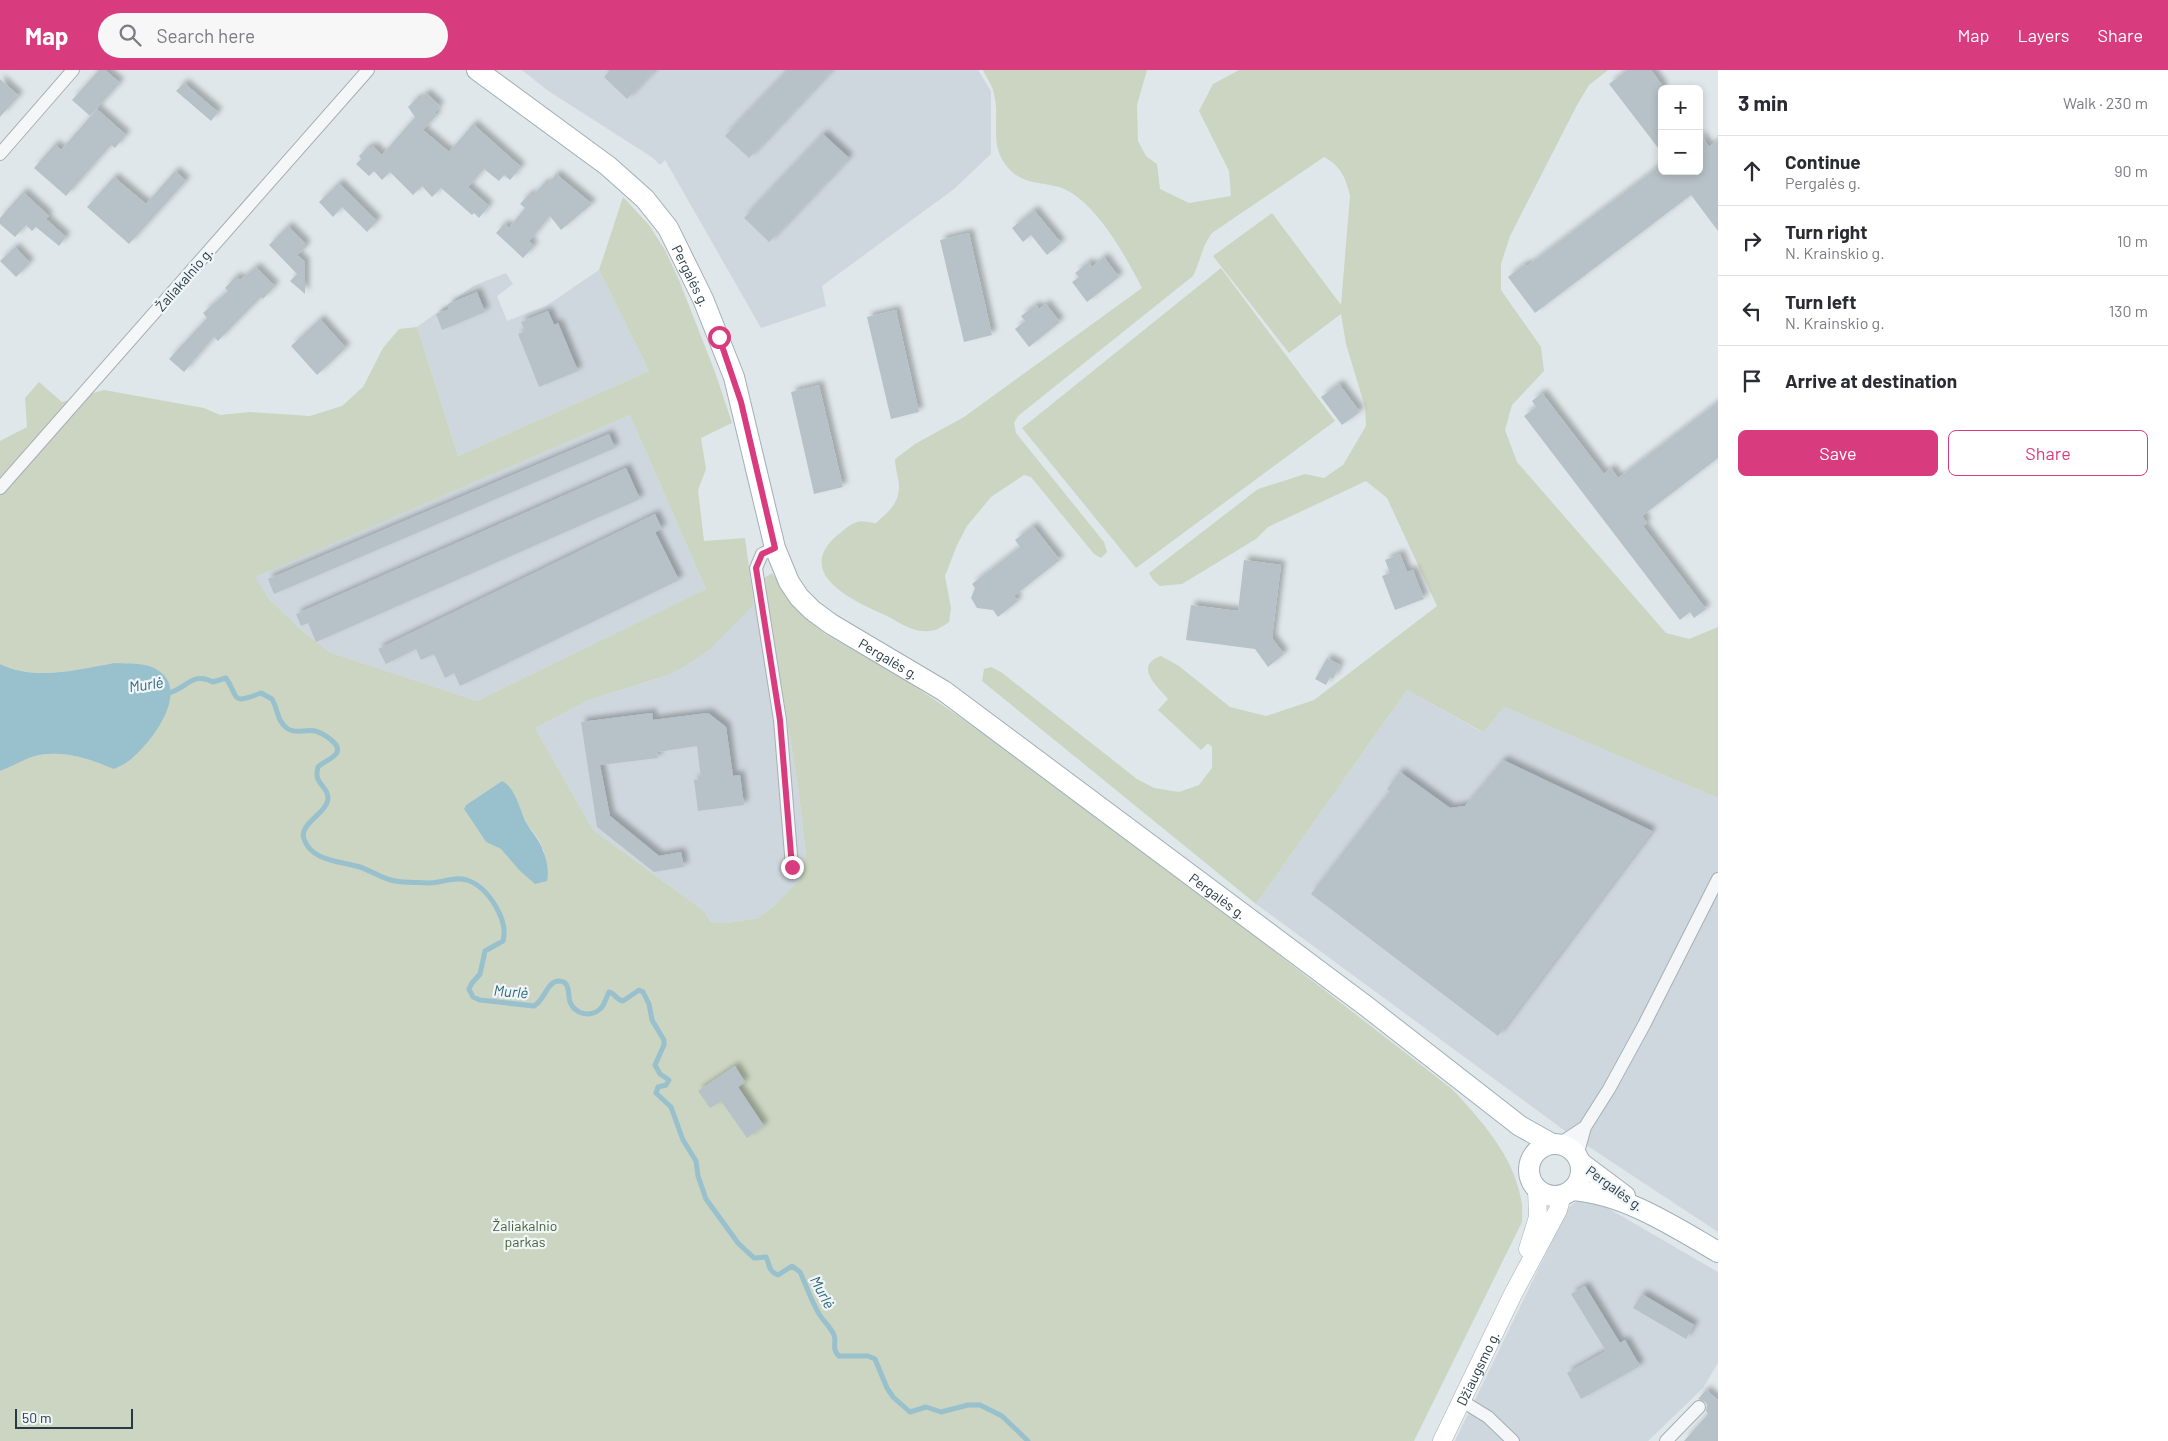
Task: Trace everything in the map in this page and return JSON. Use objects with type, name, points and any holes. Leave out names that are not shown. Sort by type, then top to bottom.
[{"type":"main road","name":"Pergalės g.","points":[[477,70],[608,166],[645,199],[668,228],[703,299],[734,377],[775,548],[789,582],[812,610],[944,691],[1366,1006],[1520,1126],[1556,1144]]},
{"type":"main road","name":"Pergalės g.","points":[[1494,1106],[1514,1131],[1530,1162]]},
{"type":"main road","points":[[1556,1144],[1573,1151],[1579,1160],[1580,1178],[1567,1193],[1553,1196],[1537,1189],[1530,1177],[1530,1162],[1539,1150],[1556,1144]]},
{"type":"main road","name":"Pergalės g.","points":[[1579,1160],[1649,1213]]},
{"type":"main road","name":"Pergalės g.","points":[[1567,1193],[1605,1195],[1649,1213],[1718,1252]]},
{"type":"street","points":[[0,154],[73,70]]},
{"type":"street","name":"Žaliakalnio g.","points":[[0,488],[368,70]]},
{"type":"street","points":[[775,548],[762,554],[756,568],[780,720],[792,867]]},
{"type":"street","points":[[1579,1160],[1585,1127],[1609,1089],[1644,1025],[1718,879]]},
{"type":"street","points":[[1556,1144],[1585,1127]]},
{"type":"street","name":"Džiaugsmo g.","points":[[1513,1294],[1538,1217],[1537,1189]]},
{"type":"street","name":"Džiaugsmo g.","points":[[1442,1441],[1513,1294],[1567,1193]]},
{"type":"street","points":[[1462,1401],[1488,1417],[1513,1441]]},
{"type":"street","points":[[1666,1441],[1700,1407]]},
{"type":"shaded area","points":[[522,70],[978,70],[991,91],[991,154],[954,189],[822,286],[826,306],[761,328],[665,160],[660,165],[653,158],[547,90]]},
{"type":"shaded area","points":[[599,270],[649,371],[458,456],[417,327],[473,286],[506,273],[513,284],[497,296],[507,321],[546,306]]},
{"type":"shaded area","points":[[630,415],[706,589],[477,701],[329,652],[299,628],[269,599],[254,577]]},
{"type":"shaded area","points":[[764,578],[798,787],[806,855],[799,880],[776,904],[758,918],[727,923],[711,923],[704,911],[593,830],[535,728],[589,700],[668,675],[754,604],[751,580]]},
{"type":"shaded area","points":[[1407,690],[1482,732],[1504,707],[1718,798],[1718,1232],[1568,1133],[1256,904]]},
{"type":"shaded area","points":[[1592,1199],[1718,1272],[1718,1363],[1703,1388],[1648,1441],[1455,1441],[1568,1208],[1578,1200]]},
{"type":"green space","points":[[983,70],[1147,70],[1137,105],[1138,141],[1146,156],[1157,164],[1160,189],[1189,203],[1231,196],[1229,171],[1199,111],[1213,84],[1239,70],[1608,70],[1589,85],[1576,107],[1510,236],[1501,264],[1501,290],[1541,347],[1544,371],[1512,405],[1505,430],[1517,462],[1666,633],[1689,639],[1718,627],[1718,798],[1504,707],[1483,732],[1407,690],[1256,904],[982,681],[984,669],[991,667],[1001,672],[1137,779],[1154,788],[1179,792],[1199,785],[1212,768],[1212,747],[1208,743],[1201,750],[1158,710],[1168,699],[1154,682],[1148,671],[1149,665],[1153,660],[1161,656],[1179,666],[1230,707],[1266,716],[1314,700],[1437,606],[1387,498],[1366,481],[1268,527],[1256,539],[1182,584],[1160,586],[1149,573],[1258,489],[1305,474],[1324,478],[1343,465],[1366,426],[1365,407],[1346,344],[1341,314],[1289,353],[1213,256],[1272,213],[1341,305],[1350,196],[1342,173],[1330,160],[1324,157],[1212,233],[1193,276],[1018,416],[1014,423],[1016,433],[1104,542],[1107,552],[1101,558],[1094,554],[1031,477],[1024,475],[991,497],[967,526],[957,545],[945,576],[951,608],[949,622],[936,630],[922,631],[913,629],[862,604],[836,587],[827,577],[822,566],[823,554],[832,540],[854,523],[864,521],[876,523],[892,508],[897,498],[899,487],[895,459],[915,444],[964,417],[1142,288],[1108,230],[1085,203],[1059,187],[1033,182],[1015,175],[1003,161],[997,143],[996,104],[991,85]]},
{"type":"green space","name":"Žaliakalnio parkas","points":[[623,197],[649,225],[665,250],[679,280],[715,372],[732,423],[701,438],[706,469],[698,490],[704,541],[745,538],[754,604],[710,649],[685,666],[668,675],[589,700],[535,728],[593,830],[704,911],[711,923],[727,923],[758,918],[776,904],[799,880],[806,855],[798,787],[764,578],[772,573],[795,607],[825,634],[898,675],[991,738],[1265,944],[1452,1089],[1494,1139],[1511,1168],[1517,1183],[1522,1204],[1522,1222],[1414,1441],[0,1441],[0,771],[31,757],[45,754],[76,756],[115,769],[114,663],[70,671],[41,673],[13,669],[0,664],[0,441],[27,427],[25,398],[39,382],[62,402],[104,390],[204,408],[220,415],[250,412],[310,416],[342,406],[363,387],[383,348],[399,329],[417,327],[458,456],[649,371],[599,270]],"holes":[[[630,415],[706,589],[477,701],[329,652],[299,628],[269,599],[255,577]],[[502,781],[515,797],[527,824],[539,840],[544,852],[519,870],[501,849],[486,842],[464,809],[466,805]]]},
{"type":"green space","points":[[1221,268],[1335,421],[1136,568],[1022,428]]},
{"type":"water","points":[[114,663],[149,666],[159,671],[168,680],[171,691],[164,717],[157,730],[139,751],[127,762],[114,769],[76,756],[45,754],[26,759],[0,771],[0,664],[27,672],[56,673]]},
{"type":"water","points":[[502,781],[511,789],[527,824],[542,847],[546,858],[547,881],[535,884],[519,870],[501,849],[486,842],[464,809],[466,805]]},
{"type":"building","points":[[99,70],[105,70],[120,83],[90,116],[72,100]]},
{"type":"building","points":[[610,70],[655,70],[627,99],[604,77]]},
{"type":"building","points":[[788,70],[832,70],[749,158],[725,136]]},
{"type":"building","points":[[1627,70],[1651,70],[1662,85],[1658,85],[1658,148],[1609,84]]},
{"type":"building","points":[[0,79],[19,96],[0,117]]},
{"type":"building","points":[[184,83],[218,112],[211,121],[176,91]]},
{"type":"building","points":[[426,93],[440,106],[434,113],[437,115],[423,130],[449,152],[473,124],[521,167],[510,180],[504,175],[499,181],[484,169],[468,187],[489,206],[479,218],[474,213],[472,215],[441,188],[432,197],[422,186],[413,195],[390,172],[382,180],[374,171],[369,176],[356,164],[361,159],[359,156],[368,147],[370,149],[373,146],[382,155],[415,117],[408,107],[417,98],[419,100]]},
{"type":"building","points":[[97,109],[126,135],[115,148],[111,145],[66,196],[34,168],[55,144],[61,150]]},
{"type":"building","points":[[823,134],[849,158],[769,242],[744,218]]},
{"type":"building","points":[[1703,139],[1709,147],[1718,140],[1718,231],[1691,195],[1535,313],[1508,277],[1525,264],[1527,266],[1658,167],[1658,175],[1703,175]]},
{"type":"building","points":[[175,171],[186,181],[129,244],[87,207],[114,177],[146,204]]},
{"type":"building","points":[[556,174],[592,204],[561,230],[550,216],[529,241],[534,246],[523,258],[496,233],[504,224],[509,228],[525,208],[520,204],[529,194],[532,196],[544,183],[547,185]]},
{"type":"building","points":[[339,183],[377,221],[367,232],[342,207],[333,217],[319,202]]},
{"type":"building","points":[[23,192],[49,216],[46,219],[66,237],[59,246],[36,227],[32,231],[26,225],[15,237],[0,224],[0,218]]},
{"type":"building","points":[[1034,210],[1061,243],[1047,255],[1031,235],[1023,242],[1012,228]]},
{"type":"building","points":[[288,226],[305,243],[305,248],[297,255],[305,262],[305,294],[290,281],[297,274],[269,245]]},
{"type":"building","points":[[969,233],[992,335],[964,342],[940,240]]},
{"type":"building","points":[[15,247],[30,263],[16,277],[0,261]]},
{"type":"building","points":[[1104,257],[1119,277],[1087,302],[1072,282],[1079,277],[1075,273],[1089,262],[1092,267]]},
{"type":"building","points":[[256,267],[275,286],[263,299],[261,297],[218,341],[214,337],[184,372],[169,359],[207,318],[203,313],[228,291],[225,288],[236,276],[240,280]]},
{"type":"building","points":[[477,292],[485,312],[442,330],[436,314],[449,309],[448,304]]},
{"type":"building","points":[[1046,304],[1060,322],[1029,347],[1015,329],[1025,321],[1021,316],[1036,305],[1039,309]]},
{"type":"building","points":[[896,310],[919,412],[891,419],[867,317]]},
{"type":"building","points":[[548,311],[554,325],[558,323],[578,371],[539,387],[518,334],[525,331],[521,322]]},
{"type":"building","points":[[320,319],[346,348],[317,375],[291,346]]},
{"type":"building","points":[[1339,384],[1360,412],[1342,425],[1321,397]]},
{"type":"building","points":[[819,385],[843,487],[814,494],[791,392]]},
{"type":"building","points":[[1542,393],[1604,474],[1611,468],[1618,478],[1718,402],[1718,458],[1642,516],[1647,523],[1643,526],[1706,609],[1694,618],[1690,612],[1680,620],[1524,416],[1536,407],[1532,401]]},
{"type":"building","points":[[609,434],[615,448],[274,594],[268,579]]},
{"type":"building","points":[[626,468],[640,499],[316,642],[308,623],[301,626],[296,614]]},
{"type":"building","points":[[655,514],[662,529],[655,532],[679,580],[460,686],[454,673],[445,678],[434,654],[421,660],[416,649],[386,664],[378,649]]},
{"type":"building","points":[[1033,526],[1060,560],[1014,596],[1018,601],[998,617],[993,610],[977,608],[971,598],[975,588],[972,584],[1020,547],[1015,540]]},
{"type":"building","points":[[1400,554],[1407,572],[1413,570],[1424,599],[1395,610],[1382,576],[1390,573],[1385,560]]},
{"type":"building","points":[[1244,560],[1281,565],[1272,638],[1284,654],[1268,667],[1255,649],[1186,640],[1191,605],[1238,611]]},
{"type":"building","points":[[1327,658],[1340,665],[1333,679],[1330,677],[1326,685],[1315,679]]},
{"type":"building","points":[[652,713],[653,720],[708,713],[726,727],[733,776],[740,775],[744,805],[698,811],[694,780],[701,779],[697,746],[657,752],[658,758],[600,765],[610,816],[659,856],[681,852],[684,867],[654,872],[597,827],[581,722]]},
{"type":"building","points":[[1503,760],[1652,831],[1498,1036],[1311,894],[1390,791],[1387,789],[1400,772],[1450,808],[1465,806]]},
{"type":"building","points":[[735,1066],[745,1082],[738,1087],[764,1126],[747,1138],[721,1101],[710,1108],[698,1091]]},
{"type":"building","points":[[1585,1286],[1620,1343],[1625,1340],[1640,1366],[1581,1399],[1567,1373],[1606,1351],[1571,1294]]},
{"type":"building","points":[[1642,1294],[1694,1325],[1686,1339],[1633,1308]]},
{"type":"building","points":[[1706,1390],[1718,1400],[1718,1441],[1684,1441],[1708,1414],[1705,1402],[1698,1399]]},
{"type":"waterway","name":"Murlė","points":[[164,694],[177,690],[193,680],[205,679],[213,682],[226,678],[237,698],[244,699],[261,693],[272,699],[282,723],[288,729],[294,731],[315,731],[334,743],[337,746],[336,754],[318,767],[317,778],[326,790],[328,798],[323,809],[305,828],[303,834],[308,847],[320,856],[336,862],[360,867],[390,880],[429,883],[462,879],[475,884],[482,890],[500,914],[504,933],[503,941],[485,951],[480,974],[469,989],[473,997],[480,1000],[534,1006],[554,982],[560,981],[567,985],[569,1000],[572,1006],[579,1012],[587,1014],[596,1012],[602,1007],[609,992],[623,1001],[639,990],[643,992],[649,1004],[652,1020],[664,1040],[664,1045],[655,1065],[660,1074],[669,1080],[666,1085],[658,1087],[656,1093],[671,1107],[683,1140],[696,1161],[698,1176],[706,1199],[738,1243],[754,1258],[766,1257],[771,1270],[778,1275],[792,1266],[800,1272],[815,1307],[834,1335],[835,1348],[839,1356],[868,1356],[875,1359],[887,1388],[893,1397],[910,1412],[926,1407],[941,1412],[968,1405],[980,1405],[1002,1416],[1028,1441]]},
{"type":"route","points":[[719,337],[741,402],[775,548],[762,554],[756,568],[780,720],[792,867]]}]
